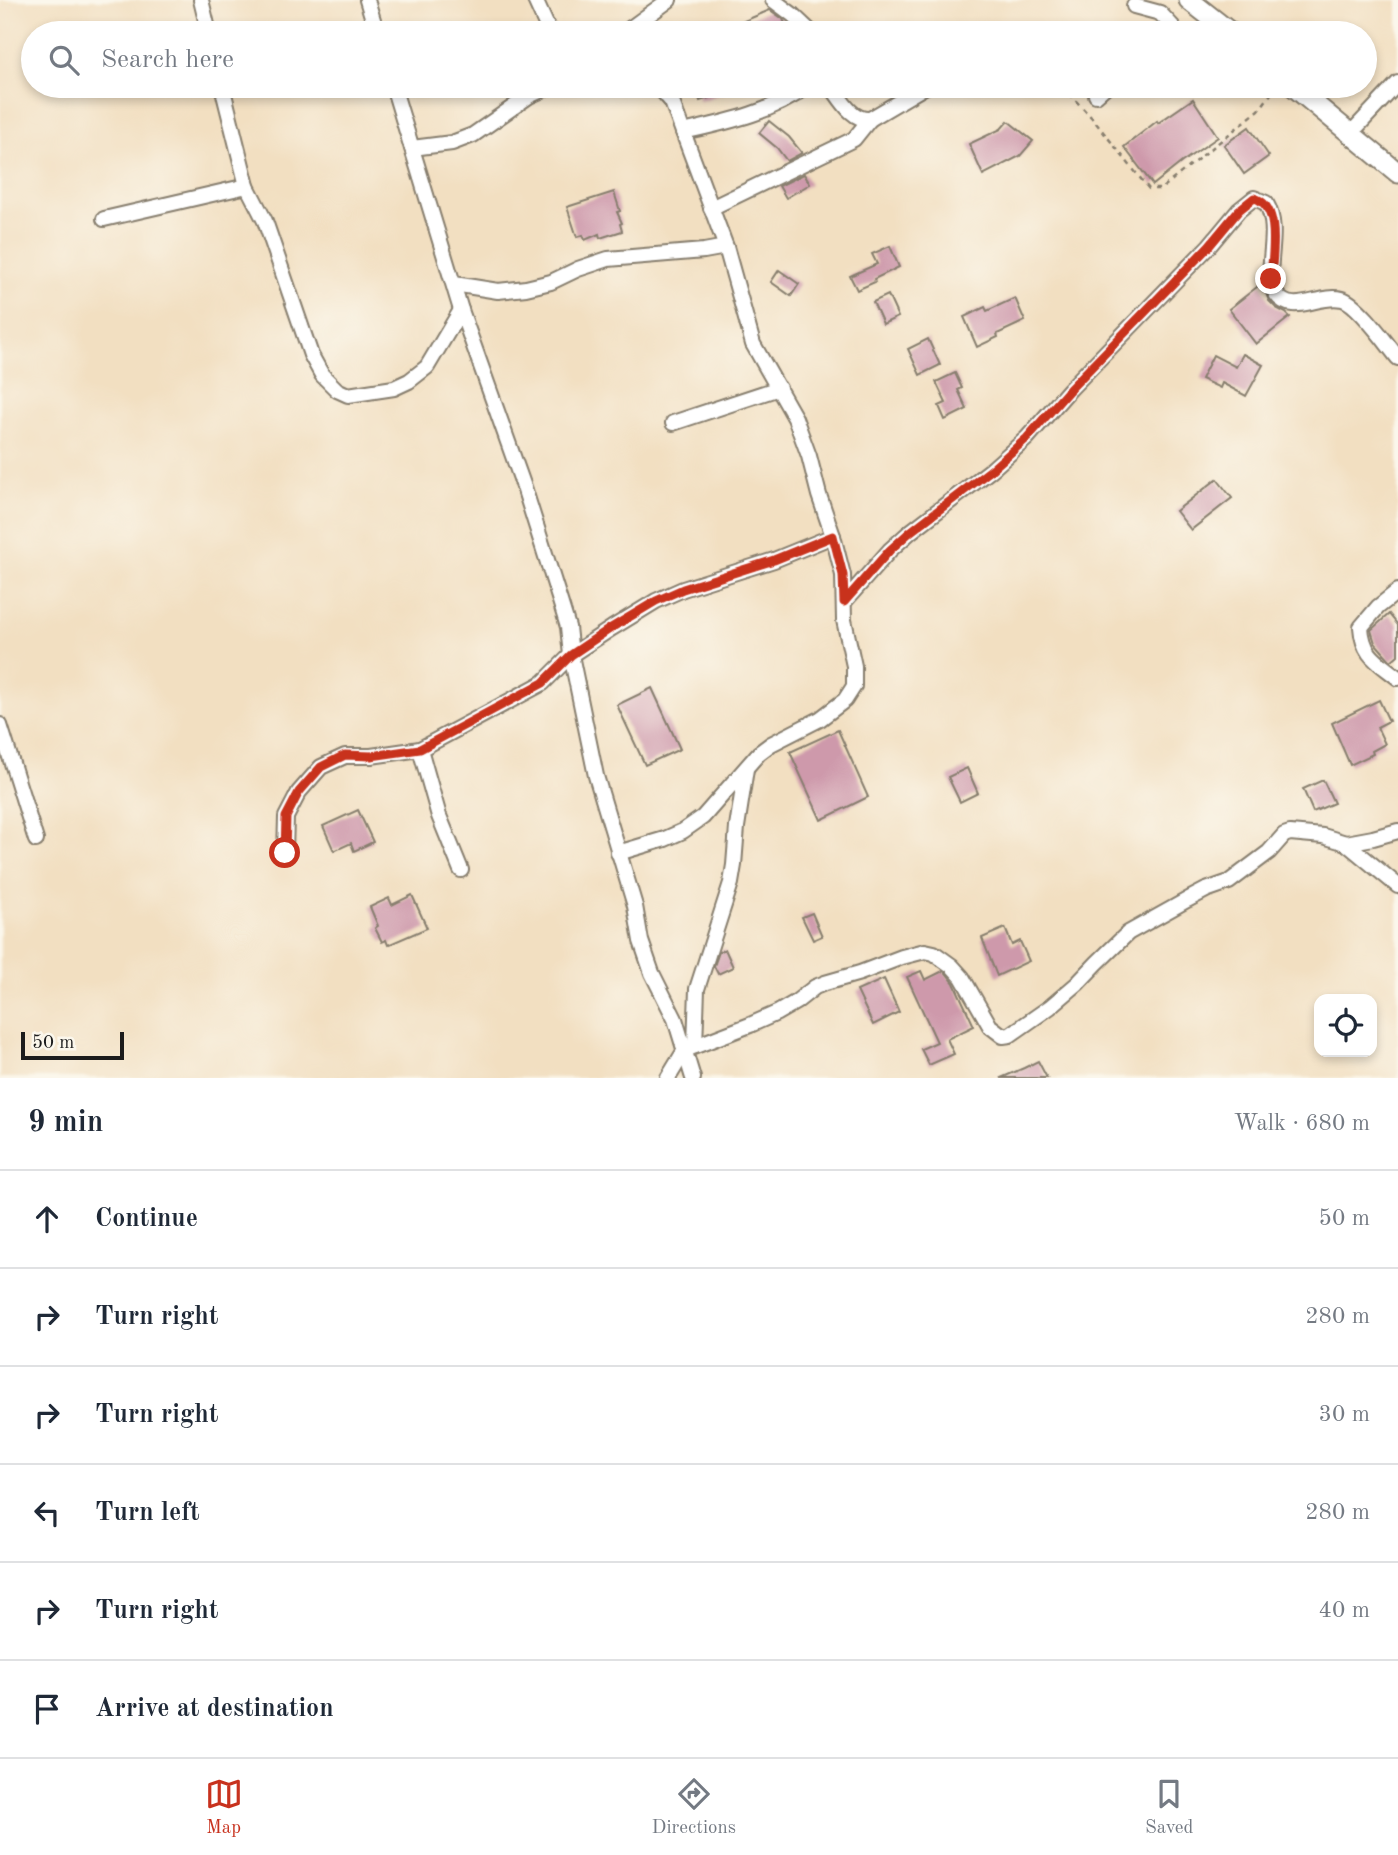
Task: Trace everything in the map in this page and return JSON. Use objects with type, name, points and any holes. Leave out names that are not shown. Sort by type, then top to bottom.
[{"type":"street","points":[[201,0],[206,21]]},
{"type":"street","points":[[367,0],[373,21]]},
{"type":"street","points":[[535,0],[545,21]]},
{"type":"street","points":[[640,21],[669,0]]},
{"type":"street","points":[[773,0],[799,21]]},
{"type":"street","points":[[1199,3],[1218,21]]},
{"type":"street","points":[[1134,6],[1160,13],[1167,21]]},
{"type":"street","points":[[1351,133],[1398,83]]},
{"type":"street","points":[[225,98],[247,186],[265,221],[312,355],[321,375],[337,390],[348,395],[394,388],[409,382],[427,367],[461,310]]},
{"type":"street","points":[[397,98],[461,310],[524,487],[568,626],[571,655],[596,776],[635,906],[641,941],[652,973],[690,1048]]},
{"type":"street","points":[[412,148],[452,143],[473,135],[526,98]]},
{"type":"street","points":[[618,853],[665,839],[704,817],[759,753],[820,719],[845,701],[854,686],[854,666],[844,620],[843,575],[809,456],[795,418],[753,344],[726,247],[668,98]]},
{"type":"street","points":[[683,132],[754,114],[792,98]]},
{"type":"street","points":[[841,98],[862,120],[870,119]]},
{"type":"street","points":[[711,208],[854,139],[870,119],[906,98]]},
{"type":"street","points":[[1308,98],[1398,173]]},
{"type":"street","points":[[104,219],[247,186]]},
{"type":"street","points":[[844,602],[890,550],[910,532],[991,470],[1027,438],[1070,389],[1209,246],[1239,210],[1254,198],[1266,203],[1272,221],[1274,237],[1271,279],[1273,291],[1280,299],[1287,304],[1343,299],[1365,318],[1398,358]]},
{"type":"street","points":[[454,284],[498,291],[526,288],[551,282],[608,259],[726,247]]},
{"type":"street","points":[[673,423],[779,388]]},
{"type":"street","points":[[285,853],[286,817],[299,792],[321,767],[345,755],[371,756],[420,749],[543,683],[571,655],[656,601],[683,589],[774,560],[833,536]]},
{"type":"street","points":[[1398,591],[1378,607],[1362,627],[1362,641],[1371,659],[1398,678]]},
{"type":"street","points":[[0,725],[36,840]]},
{"type":"street","points":[[420,749],[439,816],[461,870]]},
{"type":"street","points":[[693,1078],[690,1048],[696,989],[731,883],[746,768]]},
{"type":"street","points":[[1346,843],[1398,831]]},
{"type":"street","points":[[668,1078],[690,1048],[777,1013],[825,983],[925,951],[934,953],[952,966],[962,977],[990,1026],[1003,1036],[1010,1035],[1051,1007],[1128,933],[1206,890],[1229,882],[1269,852],[1284,835],[1290,833],[1323,836],[1346,843],[1396,879]]},
{"type":"path","points":[[1073,98],[1149,189],[1161,189],[1259,110],[1268,98]]},
{"type":"building","points":[[770,10],[784,21],[744,21]]},
{"type":"building","points":[[1193,99],[1218,137],[1153,185],[1124,147],[1157,121],[1158,123]]},
{"type":"building","points":[[769,121],[789,137],[802,153],[787,161],[777,148],[759,133]]},
{"type":"building","points":[[1008,121],[1033,141],[1020,156],[983,175],[969,144],[1001,129]]},
{"type":"building","points":[[1249,127],[1269,156],[1244,174],[1224,145]]},
{"type":"building","points":[[804,174],[810,184],[786,198],[779,186]]},
{"type":"building","points":[[614,192],[622,231],[600,238],[599,234],[585,240],[583,235],[577,237],[567,207]]},
{"type":"building","points":[[890,246],[899,267],[857,290],[850,276],[877,264],[872,254]]},
{"type":"building","points":[[779,270],[799,284],[791,296],[771,282]]},
{"type":"building","points":[[1262,283],[1269,301],[1290,317],[1256,344],[1229,309]]},
{"type":"building","points":[[888,295],[898,317],[883,324],[873,302]]},
{"type":"building","points":[[1015,298],[1025,321],[977,347],[964,317],[985,307],[987,311]]},
{"type":"building","points":[[928,339],[940,365],[920,375],[908,349]]},
{"type":"building","points":[[1243,354],[1263,365],[1246,396],[1222,383],[1220,388],[1201,379],[1213,355],[1236,367]]},
{"type":"building","points":[[955,373],[962,388],[958,390],[967,409],[945,420],[939,406],[946,403],[936,382]]},
{"type":"building","points":[[1217,479],[1232,498],[1191,530],[1176,511]]},
{"type":"building","points":[[1389,614],[1398,625],[1398,655],[1391,661],[1375,643],[1371,630]]},
{"type":"building","points":[[652,688],[680,749],[645,765],[617,705]]},
{"type":"building","points":[[1379,700],[1389,721],[1377,727],[1385,744],[1372,751],[1373,754],[1350,765],[1332,723]]},
{"type":"building","points":[[838,730],[868,797],[821,820],[790,752]]},
{"type":"building","points":[[967,768],[978,793],[960,802],[948,777]]},
{"type":"building","points":[[1323,780],[1334,803],[1313,812],[1303,789]]},
{"type":"building","points":[[358,810],[373,842],[354,851],[351,843],[334,851],[323,826]]},
{"type":"building","points":[[412,895],[427,928],[388,945],[386,940],[382,942],[370,907],[389,898],[392,905]]},
{"type":"building","points":[[812,913],[822,936],[813,940],[802,917]]},
{"type":"building","points":[[1005,928],[1012,945],[1020,941],[1029,961],[997,976],[982,938]]},
{"type":"building","points":[[725,949],[733,967],[718,974],[714,966],[719,952]]},
{"type":"building","points":[[921,971],[925,980],[943,971],[946,973],[954,983],[974,1026],[947,1039],[954,1054],[929,1065],[921,1049],[937,1042],[907,977]]},
{"type":"building","points":[[884,979],[899,1012],[873,1025],[857,991]]},
{"type":"building","points":[[1038,1061],[1047,1078],[1001,1078],[1024,1068]]},
{"type":"route","points":[[285,853],[286,817],[299,792],[321,767],[345,755],[371,756],[420,749],[543,683],[571,655],[656,601],[683,589],[774,560],[833,536],[843,575],[844,602],[890,550],[910,532],[991,470],[1027,438],[1070,389],[1209,246],[1239,210],[1254,198],[1266,203],[1272,221],[1274,237],[1271,279]]}]
